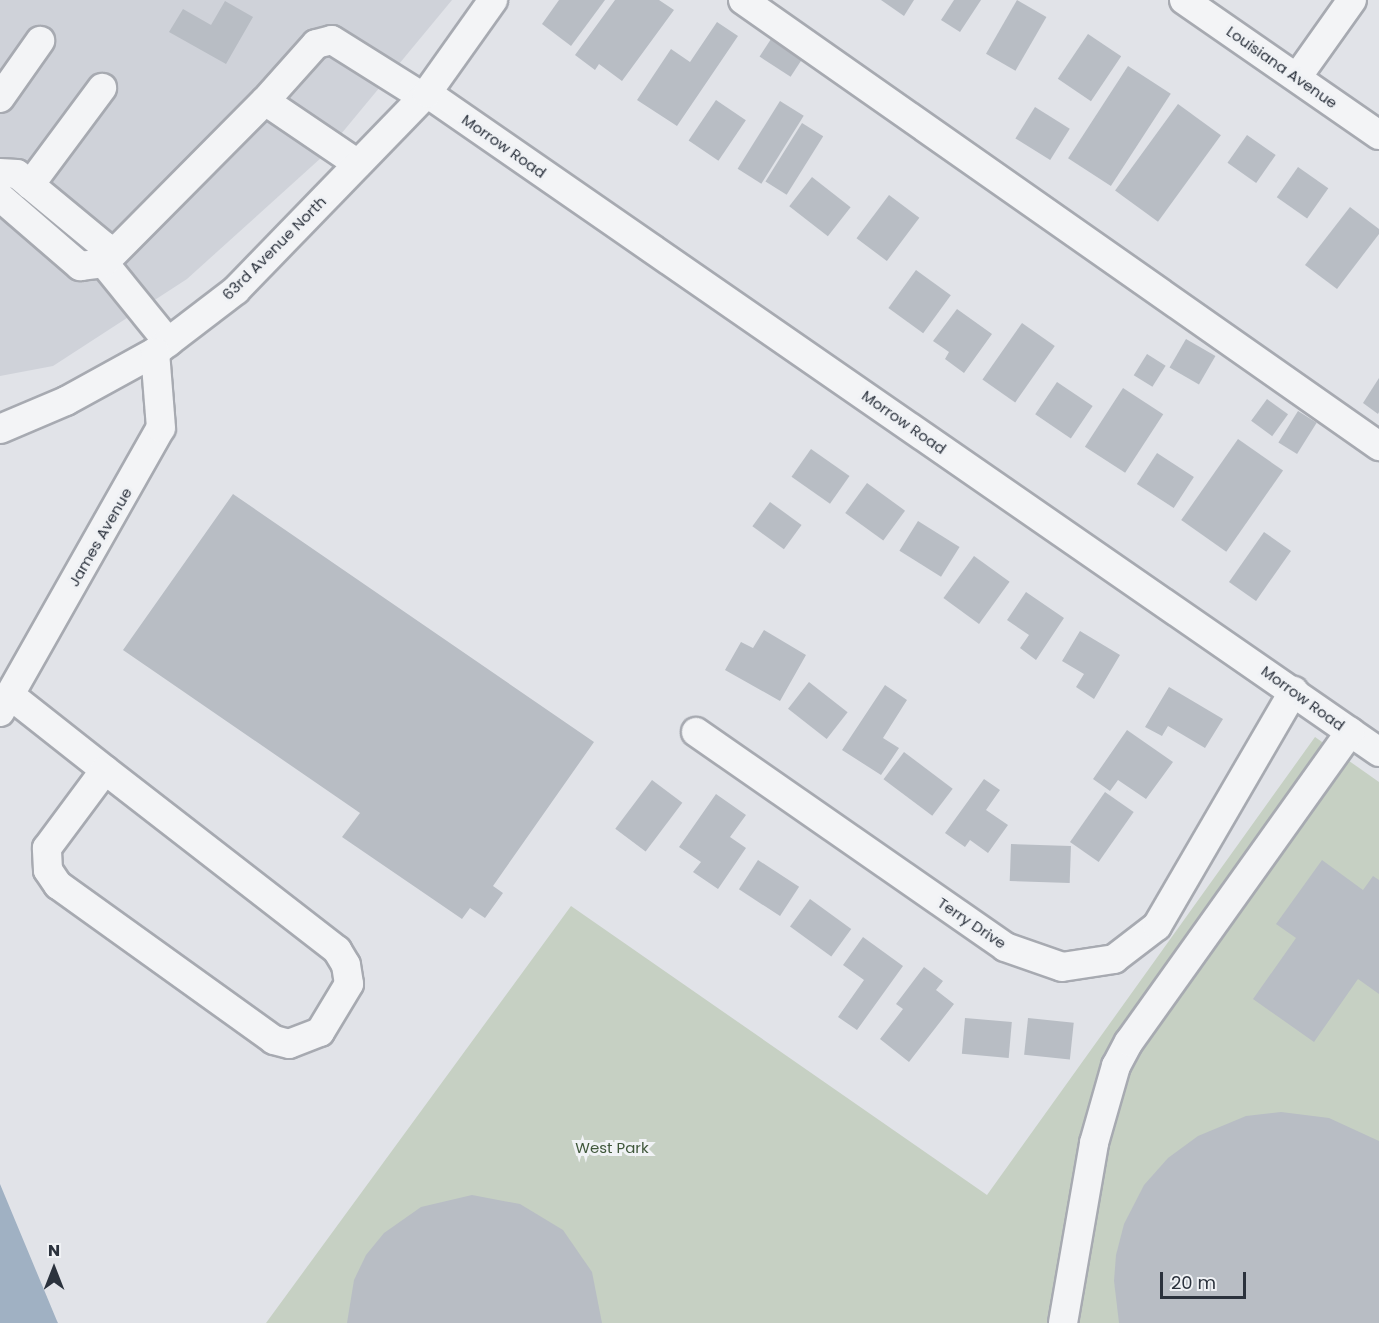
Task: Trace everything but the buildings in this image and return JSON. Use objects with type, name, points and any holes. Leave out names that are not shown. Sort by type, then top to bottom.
[{"type":"street","name":"63rd Avenue North","points":[[0,429],[66,401],[161,347],[236,290],[425,95],[493,0]]},
{"type":"street","points":[[743,0],[1379,446]]},
{"type":"street","name":"Louisiana Avenue","points":[[1184,0],[1298,76],[1379,135]]},
{"type":"street","points":[[1298,76],[1352,0]]},
{"type":"street","name":"Morrow Road","points":[[104,263],[265,101],[316,44],[332,39],[425,95],[1294,691],[1379,752]]},
{"type":"street","points":[[0,98],[40,41]]},
{"type":"street","points":[[30,185],[102,88]]},
{"type":"street","points":[[265,101],[358,164]]},
{"type":"street","points":[[0,172],[17,174],[104,246],[104,263],[161,347]]},
{"type":"street","points":[[4,206],[80,266],[104,263]]},
{"type":"street","name":"James Avenue","points":[[5,704],[161,428],[161,347]]},
{"type":"street","name":"Terry Drive","points":[[696,732],[1005,947],[1062,967],[1114,959],[1157,926],[1294,691]]},
{"type":"street","points":[[5,704],[105,770],[338,950],[346,965],[348,984],[320,1032],[289,1044],[274,1040],[58,885],[48,870],[47,848],[105,770]]},
{"type":"street","points":[[1063,1323],[1096,1134],[1116,1066],[1129,1042],[1350,732]]},
{"type":"shaded area","points":[[0,0],[452,0],[322,157],[187,279],[53,366],[0,376]]},
{"type":"green space","name":"West Park","points":[[1315,737],[1379,782],[1379,1323],[266,1323],[571,906],[987,1195]]},
{"type":"water","points":[[0,1184],[57,1321],[58,1323],[0,1323]]}]
